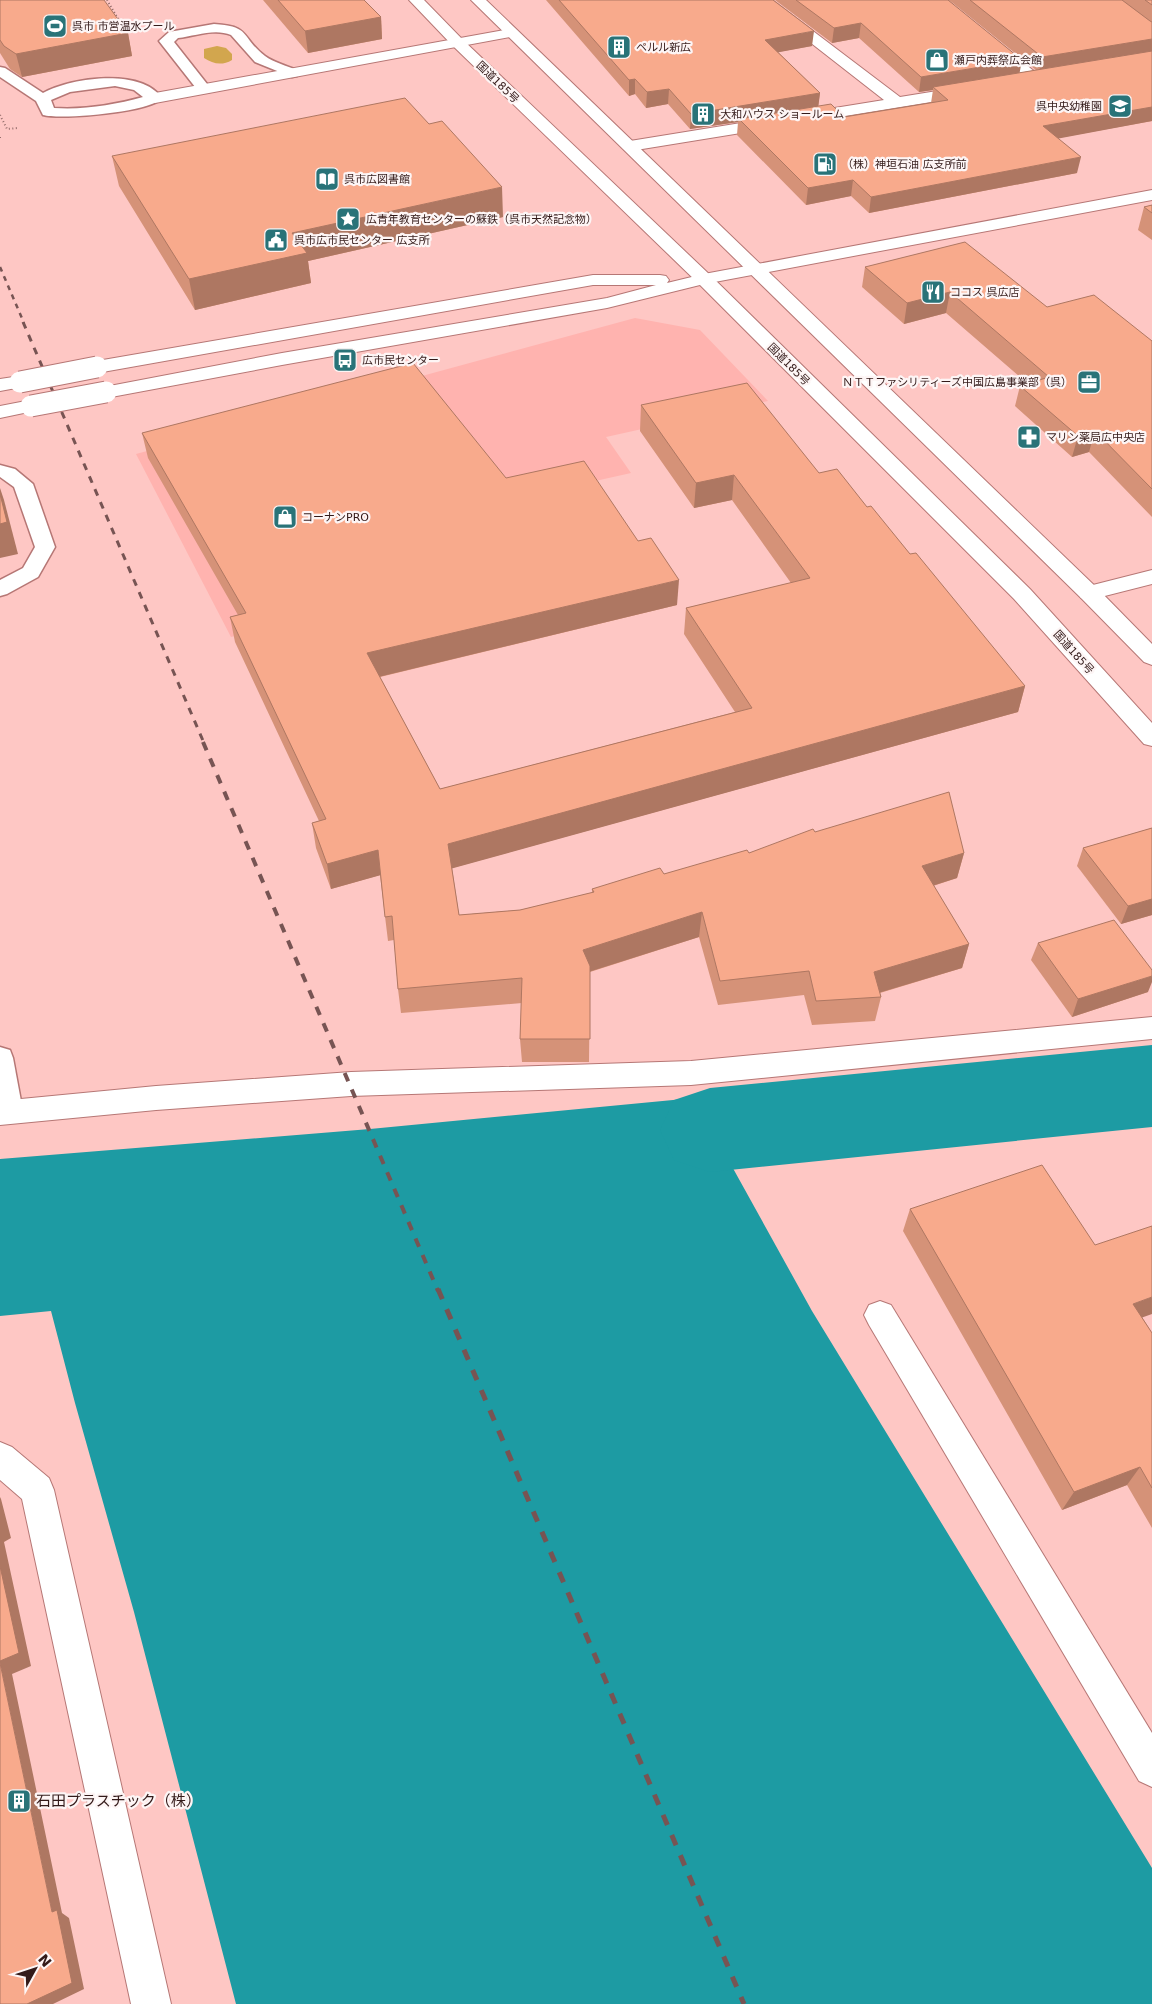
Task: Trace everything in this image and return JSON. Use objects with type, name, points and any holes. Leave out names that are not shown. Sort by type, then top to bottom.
[{"type":"main road","name":"国道185号","points":[[416,0],[458,43],[704,279],[1022,594],[1152,738]]},
{"type":"main road","points":[[478,0],[1089,593],[1152,657]]},
{"type":"main road","points":[[763,0],[898,103]]},
{"type":"main road","points":[[937,0],[1034,79]]},
{"type":"main road","points":[[156,98],[510,33]]},
{"type":"main road","points":[[1015,83],[1054,76]]},
{"type":"main road","points":[[630,146],[986,88]]},
{"type":"main road","points":[[0,412],[282,359],[607,303],[704,279],[756,271],[1152,195]]},
{"type":"main road","points":[[0,385],[593,280],[704,279]]},
{"type":"main road","points":[[1089,593],[1152,577]]},
{"type":"main road","points":[[4,1113],[156,1098],[351,1084],[692,1073],[1152,1028]]},
{"type":"main road","points":[[880,1315],[1152,1768]]},
{"type":"main road","points":[[0,1458],[37,1490],[151,2004]]},
{"type":"lane","points":[[204,90],[166,41],[174,35],[214,28],[229,28],[236,32],[260,59],[292,74]]},
{"type":"lane","points":[[0,71],[43,99],[48,112],[65,114],[120,108],[156,98]]},
{"type":"lane","points":[[43,99],[50,93],[62,90],[114,82],[138,86],[156,98]]},
{"type":"lane","points":[[0,471],[8,473],[23,484],[45,547],[31,572],[0,589]]},
{"type":"lane","points":[[0,1058],[4,1113]]},
{"type":"path","points":[[106,0],[127,33]]},
{"type":"path","points":[[0,116],[7,129],[24,127]]},
{"type":"shaded area","points":[[217,46],[226,48],[232,54],[232,60],[218,64],[204,58],[204,49]]},
{"type":"shaded area","points":[[635,318],[700,330],[768,401],[606,437],[631,473],[310,545],[337,612],[231,637],[136,454]]},
{"type":"water","points":[[694,1098],[812,1311],[1152,1868],[1152,2004],[236,2004],[134,1612],[51,1311],[0,1316],[0,1159],[370,1129]]},
{"type":"building","name":"呉市 市営温水プール","points":[[0,0],[104,0],[128,33],[16,54],[4,46],[0,40]]},
{"type":"building","points":[[278,0],[364,0],[381,17],[305,31]]},
{"type":"building","points":[[559,0],[773,0],[814,31],[765,40],[820,93],[691,114],[669,89],[647,92],[635,79],[629,80]]},
{"type":"building","points":[[796,0],[948,0],[1022,60],[921,77],[861,23],[834,28]]},
{"type":"building","points":[[970,0],[1122,0],[1152,22],[1152,39],[1042,57]]},
{"type":"building","points":[[1145,0],[1152,0],[1152,5]]},
{"type":"building","points":[[1152,51],[1152,107],[1043,126],[1081,157],[871,197],[853,180],[808,188],[739,119],[831,104],[844,117],[948,100],[933,87]]},
{"type":"building","name":"呉市広市民センター 広支所","points":[[405,98],[429,124],[442,121],[502,187],[292,233],[307,253],[189,279],[112,156]]},
{"type":"building","points":[[1152,205],[1152,213],[1144,207]]},
{"type":"building","points":[[965,242],[1047,307],[1094,295],[1152,341],[1152,489],[1095,431],[1078,436],[1020,386],[1049,377],[950,292],[907,303],[865,267]]},
{"type":"building","points":[[413,363],[506,478],[584,461],[638,541],[651,538],[679,580],[367,653],[440,789],[752,708],[686,608],[810,578],[734,475],[696,483],[641,405],[747,383],[819,473],[837,469],[867,507],[871,506],[910,554],[916,553],[1025,686],[448,844],[459,915],[520,910],[594,892],[592,889],[660,868],[664,874],[747,850],[749,853],[813,829],[815,832],[949,792],[964,853],[922,866],[969,944],[874,972],[881,997],[816,1001],[809,971],[720,981],[702,912],[583,950],[590,966],[590,1039],[520,1039],[522,978],[398,989],[392,916],[385,917],[378,850],[327,864],[312,823],[326,819],[230,617],[246,613],[142,433]]},
{"type":"building","points":[[0,494],[7,522],[0,524]]},
{"type":"building","points":[[1152,828],[1152,899],[1128,906],[1083,848]]},
{"type":"building","points":[[1114,920],[1152,970],[1152,976],[1078,999],[1038,943]]},
{"type":"building","points":[[1042,1165],[1095,1245],[1152,1226],[1152,1297],[1133,1304],[1152,1333],[1152,1488],[1140,1467],[1074,1492],[910,1209]]},
{"type":"building","points":[[0,1566],[19,1653],[0,1661]]},
{"type":"building","name":"石田プラスチック（株）","points":[[0,1663],[52,1912],[57,1910],[72,1983],[27,2004],[0,2004]]},
{"type":"waterway","points":[[710,1130],[1152,1086]]},
{"type":"railway","points":[[0,267],[24,323]]},
{"type":"railway","points":[[23,322],[204,743]]},
{"type":"railway","points":[[203,742],[438,1291]]},
{"type":"railway","points":[[438,1289],[744,2004]]},
{"type":"place","name":"呉市 市営温水プール","points":[[55,26]]},
{"type":"place","name":"ペルル新広","points":[[619,47]]},
{"type":"place","name":"瀬戸内葬祭広会館","points":[[937,60]]},
{"type":"place","name":"呉中央幼稚園","points":[[1120,106]]},
{"type":"place","name":"大和ハウス ショールーム","points":[[703,114]]},
{"type":"place","name":"（株）神垣石油 広支所前","points":[[825,164]]},
{"type":"place","name":"呉市広図書館","points":[[327,179]]},
{"type":"place","name":"広青年教育センターの蘇鉄（呉市天然記念物）","points":[[348,219]]},
{"type":"place","name":"呉市広市民センター 広支所","points":[[276,240]]},
{"type":"place","name":"ココス 呉広店","points":[[933,292]]},
{"type":"place","name":"広市民センター","points":[[345,360]]},
{"type":"place","name":"ＮＴＴファシリティーズ中国広島事業部（呉）","points":[[1089,382]]},
{"type":"place","name":"マリン薬局広中央店","points":[[1029,437]]},
{"type":"place","name":"コーナンPRO","points":[[285,517]]},
{"type":"place","name":"石田プラスチック（株）","points":[[19,1801]]}]
